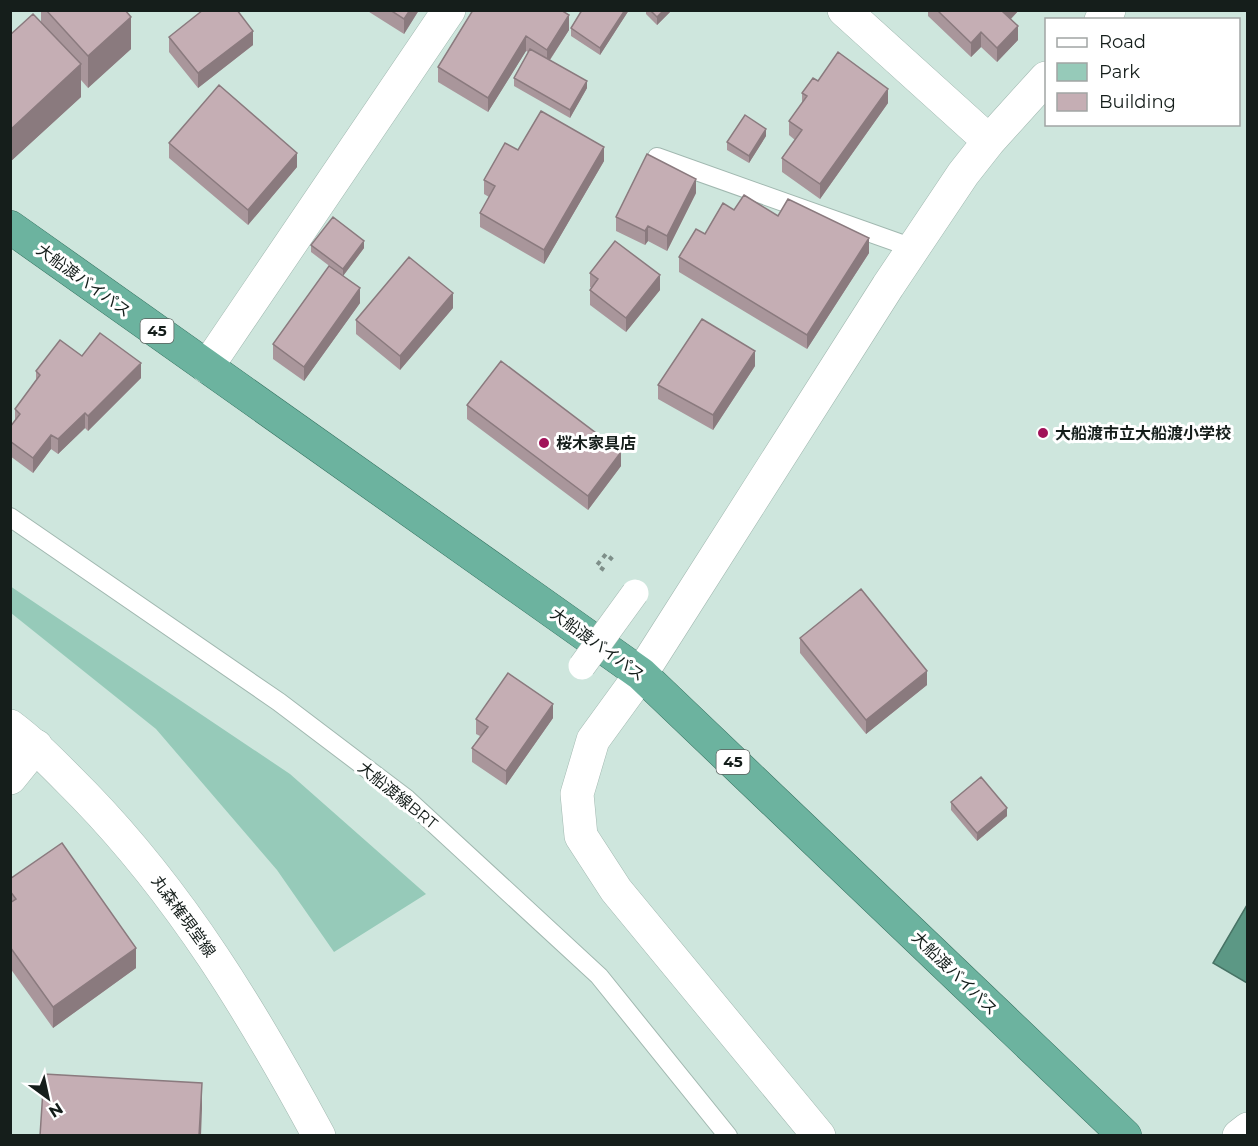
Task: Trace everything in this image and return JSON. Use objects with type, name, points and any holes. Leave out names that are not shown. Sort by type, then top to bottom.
[{"type":"highway","name":"大船渡バイパス","points":[[10,227],[641,674],[1125,1136]]},
{"type":"street","points":[[207,367],[449,10]]},
{"type":"street","points":[[844,10],[989,141]]},
{"type":"street","points":[[819,1136],[616,890],[581,836],[577,794],[592,740],[641,674],[913,248],[989,141],[1045,80]]},
{"type":"street","points":[[582,666],[635,593]]},
{"type":"street","points":[[10,778],[23,736]]},
{"type":"street","name":"丸森権現堂線","points":[[23,736],[128,841],[205,942],[274,1054],[319,1136]]},
{"type":"street","points":[[1239,1136],[1248,1130]]},
{"type":"lane","points":[[657,157],[913,248]]},
{"type":"lane","name":"大船渡線BRT","points":[[10,517],[279,702],[407,799],[599,976],[728,1136]]},
{"type":"green space","points":[[10,586],[290,774],[426,894],[334,952],[277,870],[156,729],[11,613]]},
{"type":"shaded area","points":[[1247,905],[1247,983],[1213,963]]},
{"type":"building","points":[[46,10],[125,10],[131,17],[88,56]]},
{"type":"building","points":[[203,10],[237,10],[253,31],[198,73],[169,37]]},
{"type":"building","points":[[390,10],[410,10],[404,19]]},
{"type":"building","points":[[473,10],[561,10],[569,15],[547,50],[526,36],[488,98],[438,67]]},
{"type":"building","points":[[582,10],[625,10],[600,48],[571,28]]},
{"type":"building","points":[[650,10],[664,10],[657,17]]},
{"type":"building","points":[[937,10],[1005,10],[1003,12],[1018,26],[997,48],[981,32],[971,43]]},
{"type":"building","points":[[33,14],[81,64],[10,130],[10,35]]},
{"type":"building","points":[[530,49],[587,81],[570,110],[514,78]]},
{"type":"building","points":[[838,52],[888,89],[820,184],[782,158],[802,130],[789,121],[807,96],[802,93],[813,78],[818,81]]},
{"type":"building","points":[[219,85],[297,153],[248,210],[169,143]]},
{"type":"building","points":[[541,111],[604,147],[544,250],[480,213],[495,186],[484,180],[505,143],[518,150]]},
{"type":"building","points":[[745,115],[766,129],[749,156],[727,142]]},
{"type":"building","points":[[647,154],[696,179],[667,236],[648,226],[645,231],[616,217]]},
{"type":"building","points":[[744,195],[778,216],[788,199],[869,238],[807,335],[679,257],[696,229],[705,234],[723,203],[734,210]]},
{"type":"building","points":[[333,217],[364,241],[343,269],[311,245]]},
{"type":"building","points":[[615,241],[660,275],[626,318],[590,290],[598,279],[590,273]]},
{"type":"building","points":[[409,257],[453,293],[400,356],[356,320]]},
{"type":"building","points":[[329,266],[360,288],[304,367],[273,344]]},
{"type":"building","points":[[702,319],[755,351],[713,415],[658,385]]},
{"type":"building","points":[[100,333],[141,363],[88,416],[85,413],[58,439],[51,435],[33,458],[10,441],[10,427],[20,414],[15,409],[40,375],[36,371],[60,340],[82,356]]},
{"type":"building","name":"桜木家具店","points":[[501,361],[621,452],[588,496],[467,405]]},
{"type":"building","points":[[861,589],[927,671],[866,720],[800,638]]},
{"type":"building","points":[[508,673],[553,704],[506,771],[472,748],[488,727],[476,719]]},
{"type":"building","points":[[981,777],[1007,808],[977,833],[951,802]]},
{"type":"building","points":[[62,843],[136,948],[53,1007],[10,947],[10,903],[16,899],[10,891],[10,879]]},
{"type":"building","points":[[44,1074],[202,1083],[199,1136],[40,1136]]},
{"type":"place","name":"大船渡市立大船渡小学校","points":[[1043,433]]},
{"type":"place","name":"桜木家具店","points":[[544,443]]}]
